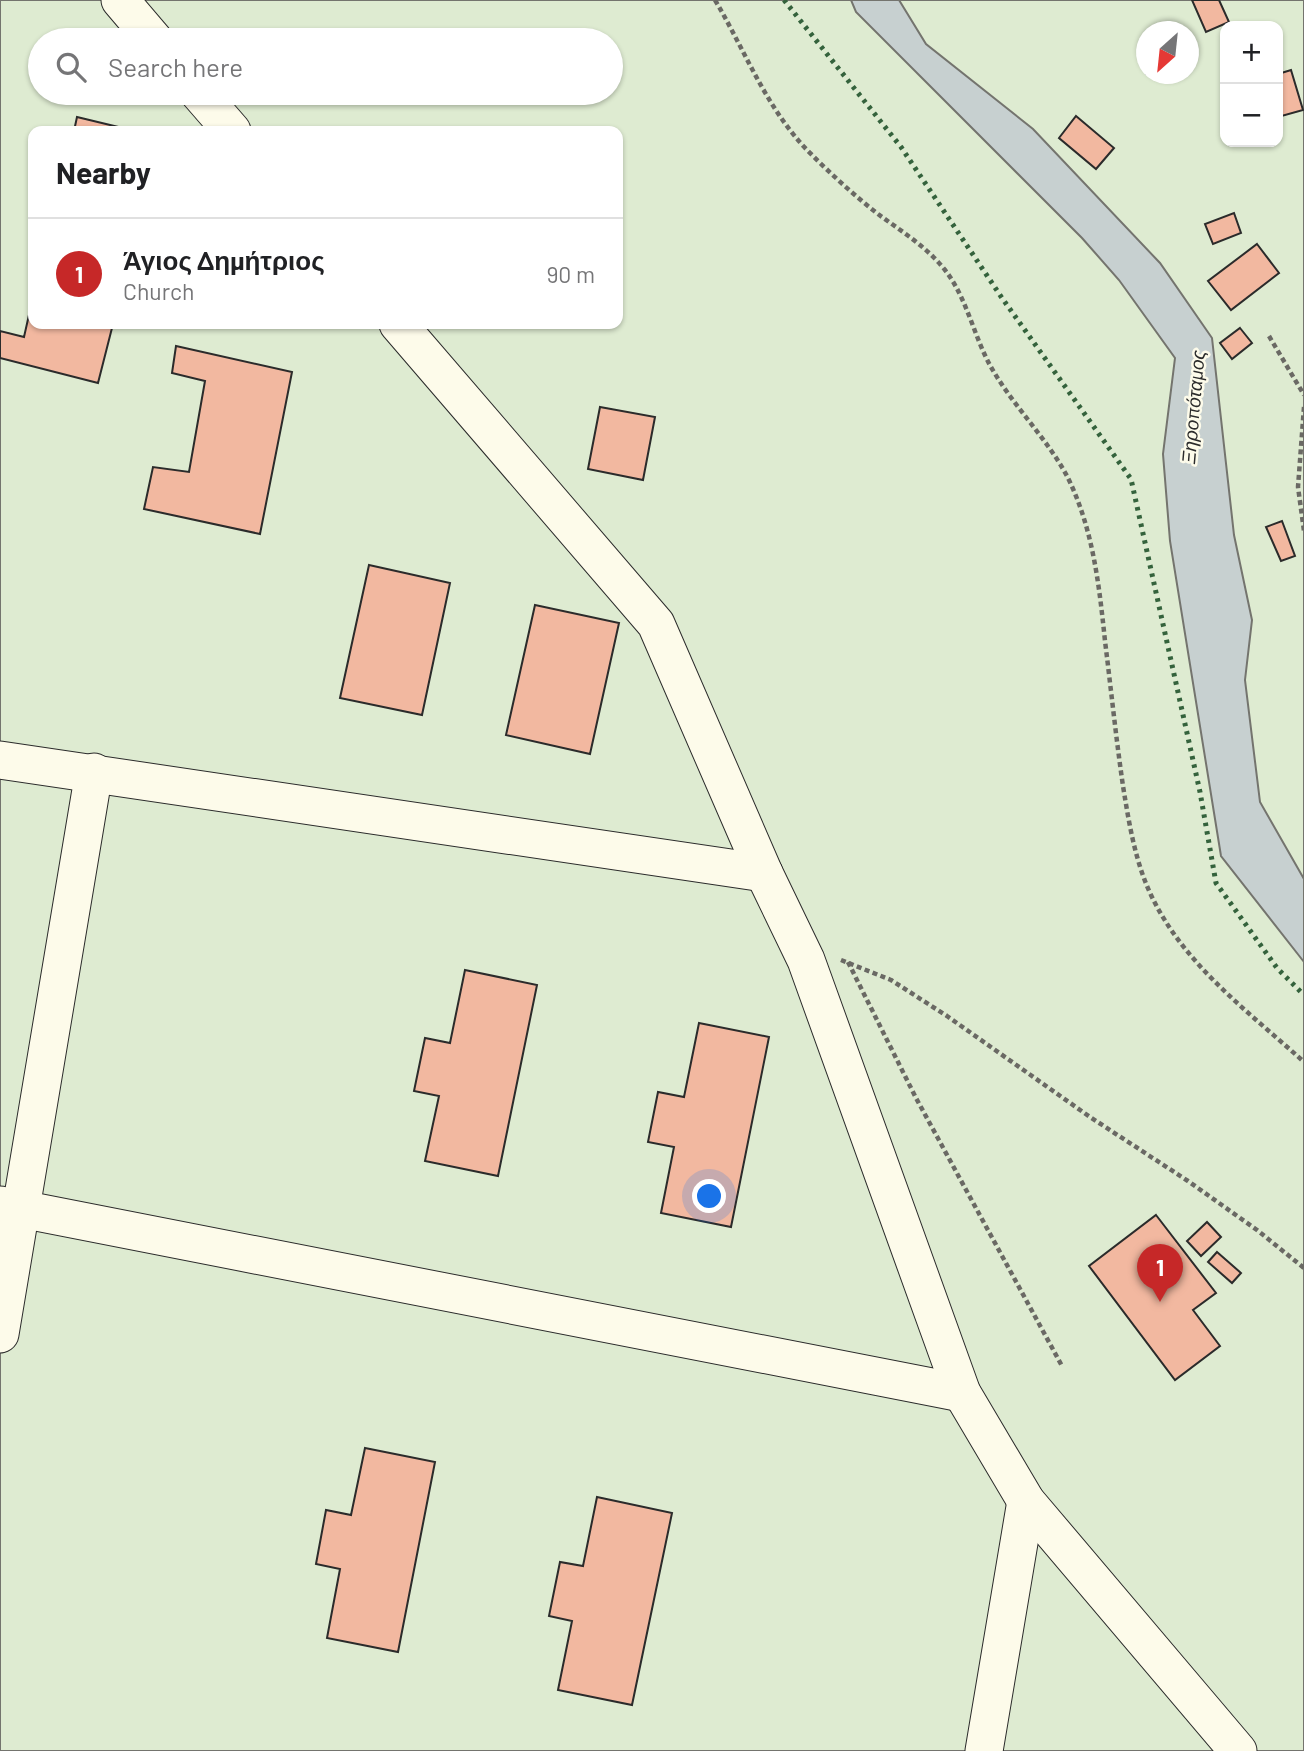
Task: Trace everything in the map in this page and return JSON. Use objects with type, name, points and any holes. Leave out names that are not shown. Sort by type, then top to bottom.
[{"type":"street","points":[[120,0],[144,28]]},
{"type":"street","points":[[209,105],[228,126]]},
{"type":"street","points":[[402,329],[656,624],[764,873],[806,960],[962,1393],[1026,1501],[1238,1751]]},
{"type":"street","points":[[0,760],[764,873]]},
{"type":"street","points":[[0,1334],[11,1207],[94,772]]},
{"type":"street","points":[[11,1207],[962,1393]]},
{"type":"street","points":[[984,1751],[1026,1501]]},
{"type":"path","points":[[715,0],[751,71],[775,110],[810,153],[874,211],[915,241],[946,271],[992,369],[1018,407],[1051,447],[1084,513],[1097,571],[1127,810],[1136,854],[1152,897],[1203,970],[1304,1062]]},
{"type":"path","points":[[1269,336],[1304,395]]},
{"type":"path","points":[[1304,407],[1297,487],[1304,531]]},
{"type":"path","points":[[806,960],[824,958],[848,961],[891,981],[947,1016],[1090,1117],[1188,1181],[1257,1230],[1304,1268]]},
{"type":"path","points":[[848,961],[916,1098],[1062,1366]]},
{"type":"green space","points":[[0,0],[1304,0],[1304,1751],[0,1751]]},
{"type":"water","name":"Ξηροπόταμος","points":[[851,0],[899,0],[926,44],[1033,129],[1160,263],[1212,338],[1234,535],[1252,620],[1245,680],[1260,802],[1304,879],[1304,962],[1221,856],[1170,541],[1163,454],[1175,358],[1119,280],[1082,238],[856,12]]},
{"type":"building","points":[[1192,0],[1219,0],[1229,21],[1220,21],[1220,26],[1206,32]]},
{"type":"building","points":[[1291,70],[1303,110],[1283,116],[1283,84],[1283,72]]},
{"type":"building","points":[[1076,116],[1114,148],[1096,169],[1059,138]]},
{"type":"building","points":[[77,117],[114,126],[75,126]]},
{"type":"building","points":[[1234,213],[1241,233],[1213,244],[1205,224]]},
{"type":"building","points":[[1257,244],[1279,273],[1231,310],[1208,281]]},
{"type":"building","points":[[28,319],[28,329],[112,329],[98,383],[0,358],[0,331],[24,337]]},
{"type":"building","points":[[1240,328],[1252,343],[1232,359],[1220,343]]},
{"type":"building","points":[[176,346],[292,372],[260,534],[144,509],[153,467],[189,472],[205,381],[172,373]]},
{"type":"building","points":[[600,407],[655,417],[643,480],[588,469]]},
{"type":"building","points":[[1282,521],[1295,556],[1281,561],[1266,527]]},
{"type":"building","points":[[369,565],[450,583],[422,715],[340,698]]},
{"type":"building","points":[[535,605],[619,623],[590,754],[506,735]]},
{"type":"building","points":[[465,970],[537,985],[498,1176],[425,1161],[439,1096],[414,1091],[425,1038],[450,1043]]},
{"type":"building","points":[[699,1023],[769,1037],[731,1227],[661,1213],[674,1147],[648,1142],[658,1092],[684,1097]]},
{"type":"building","points":[[1156,1215],[1216,1293],[1193,1310],[1220,1346],[1175,1380],[1089,1266]]},
{"type":"building","points":[[1207,1222],[1221,1237],[1201,1256],[1187,1241]]},
{"type":"building","points":[[1217,1252],[1241,1273],[1232,1283],[1208,1262]]},
{"type":"building","points":[[365,1448],[435,1462],[398,1652],[327,1638],[340,1569],[316,1564],[326,1510],[351,1515]]},
{"type":"building","points":[[597,1497],[672,1513],[632,1705],[558,1690],[572,1621],[549,1616],[560,1562],[583,1566]]},
{"type":"hedge","points":[[784,0],[901,147],[1002,298],[1131,479],[1200,792],[1216,883],[1277,968],[1304,995]]},
{"type":"place","name":"Άγιος Δημήτριος","points":[[1160,1302]]}]
